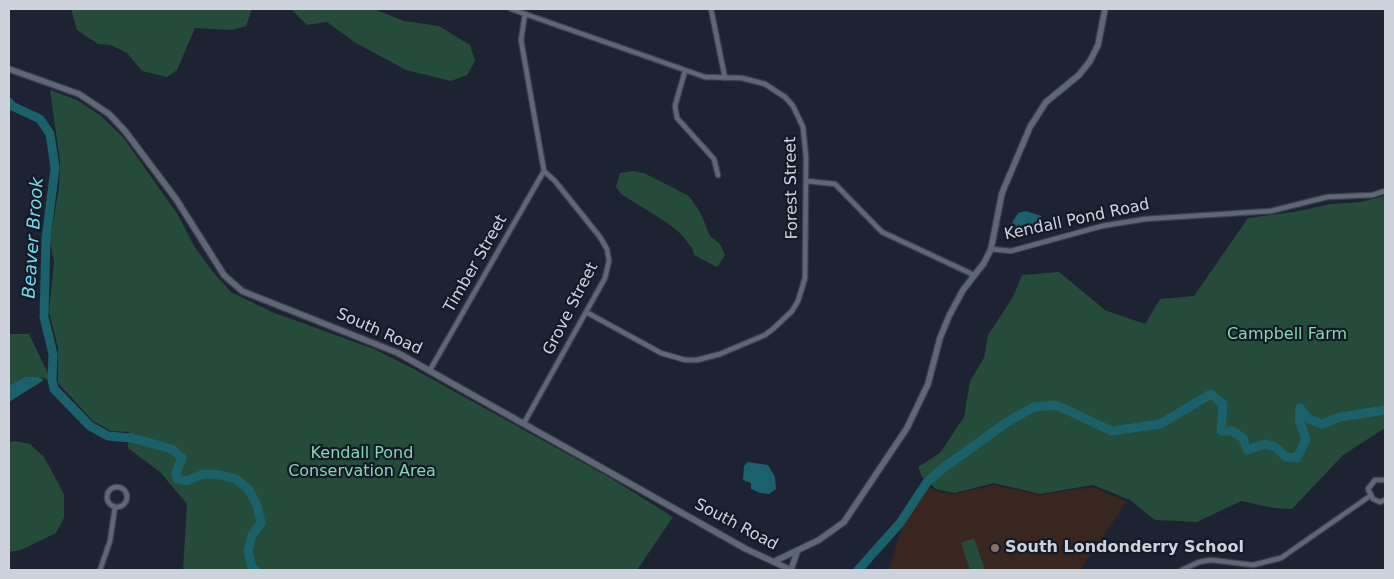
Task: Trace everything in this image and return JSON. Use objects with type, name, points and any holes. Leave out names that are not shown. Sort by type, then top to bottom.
[{"type":"street","name":"Forest Street","points":[[510,9],[705,77],[742,78],[765,84],[776,89],[793,106],[799,116],[806,139],[806,266],[802,290],[792,311],[765,335],[720,354],[697,360],[685,360],[661,353],[586,312]]},
{"type":"street","points":[[711,9],[725,78]]},
{"type":"street","points":[[992,249],[1002,193],[1030,127],[1046,102],[1079,75],[1090,61],[1098,44],[1105,9]]},
{"type":"street","points":[[525,14],[521,40],[544,171]]},
{"type":"street","name":"South Road","points":[[9,68],[74,92],[109,114],[165,185],[210,256],[232,284],[270,303],[381,344],[746,549],[791,570]]},
{"type":"street","points":[[685,71],[675,106],[677,118],[714,159],[718,175]]},
{"type":"street","name":"Grove Street","points":[[524,423],[607,273],[609,261],[607,249],[593,228],[544,171]]},
{"type":"street","name":"Timber Street","points":[[430,370],[544,171]]},
{"type":"street","points":[[806,181],[835,184],[882,232],[974,275]]},
{"type":"street","name":"Kendall Pond Road","points":[[775,561],[797,552],[832,533],[844,522],[892,454],[919,407],[950,316],[992,249],[1011,251],[1102,226],[1145,219],[1271,211],[1327,197],[1372,194],[1385,191]]},
{"type":"street","points":[[1385,480],[1378,478],[1372,482],[1368,489],[1370,496],[1376,501],[1385,500]]},
{"type":"street","points":[[119,487],[126,492],[127,498],[124,505],[115,507],[110,504],[106,496],[110,489],[119,487]]},
{"type":"street","points":[[1182,570],[1199,562],[1211,560],[1253,565],[1282,558],[1370,496]]},
{"type":"street","points":[[100,570],[110,541],[115,507]]},
{"type":"street","points":[[791,570],[797,552]]},
{"type":"shaded area","points":[[1026,211],[1041,216],[1041,221],[1037,228],[1028,233],[1015,234],[1011,229],[1013,221],[1018,213]]},
{"type":"shaded area","points":[[24,377],[39,377],[44,380],[9,402],[9,386]]},
{"type":"shaded area","points":[[748,462],[768,465],[775,477],[776,489],[769,494],[751,489],[751,483],[743,480],[744,466]]},
{"type":"shaded area","name":"South Londonderry School","points":[[994,485],[1040,495],[1093,487],[1127,502],[1080,570],[889,570],[902,526],[929,487],[935,491],[955,494]]},
{"type":"green space","points":[[71,9],[252,9],[246,26],[233,30],[195,28],[177,70],[167,77],[142,71],[127,53],[111,45],[98,44],[77,30]]},
{"type":"green space","points":[[291,9],[374,9],[404,21],[439,26],[470,45],[475,61],[467,75],[451,81],[406,70],[356,43],[327,22],[307,25]]},
{"type":"green space","name":"Kendall Pond Conservation Area","points":[[50,90],[77,100],[101,116],[123,137],[178,215],[194,246],[231,292],[272,312],[374,349],[412,368],[609,477],[673,517],[637,570],[183,570],[187,504],[160,472],[128,448],[129,432],[111,431],[93,421],[58,383],[58,348],[49,312],[54,262],[50,241],[59,187],[60,161]]},
{"type":"green space","points":[[633,171],[644,173],[689,196],[700,212],[710,236],[720,244],[725,255],[717,267],[694,255],[692,248],[681,234],[666,222],[621,194],[616,187],[620,173]]},
{"type":"green space","name":"Campbell Farm","points":[[1385,196],[1385,428],[1343,455],[1292,509],[1274,508],[1241,501],[1197,522],[1155,520],[1130,500],[1093,485],[1040,494],[994,483],[955,493],[936,489],[922,477],[918,467],[940,453],[964,417],[970,381],[984,358],[988,335],[1013,297],[1022,275],[1059,272],[1105,310],[1145,324],[1160,299],[1194,296],[1248,218],[1294,212],[1331,204],[1360,202]]},
{"type":"green space","points":[[9,334],[29,334],[51,380],[39,377],[24,377],[9,386]]},
{"type":"green space","points":[[16,441],[30,444],[44,457],[64,494],[64,518],[56,533],[21,550],[9,552],[9,442]]},
{"type":"green space","points":[[974,538],[985,570],[970,570],[961,543]]},
{"type":"waterway","name":"Beaver Brook","points":[[9,102],[12,106],[40,119],[50,134],[55,168],[46,239],[44,317],[53,354],[52,380],[54,389],[90,426],[108,436],[132,438],[172,449],[182,458],[176,472],[177,479],[187,481],[203,474],[220,475],[236,479],[249,490],[257,505],[261,523],[252,535],[248,551],[252,567],[255,570]]},
{"type":"waterway","name":"Beaver Brook","points":[[858,570],[900,523],[927,482],[1007,422],[1034,407],[1056,405],[1112,431],[1160,424],[1211,394],[1223,404],[1221,431],[1232,431],[1243,438],[1247,450],[1265,444],[1275,447],[1286,457],[1297,458],[1306,439],[1299,420],[1300,408],[1309,419],[1322,424],[1340,417],[1385,410]]},
{"type":"place","name":"South Londonderry School","points":[[995,548]]}]
